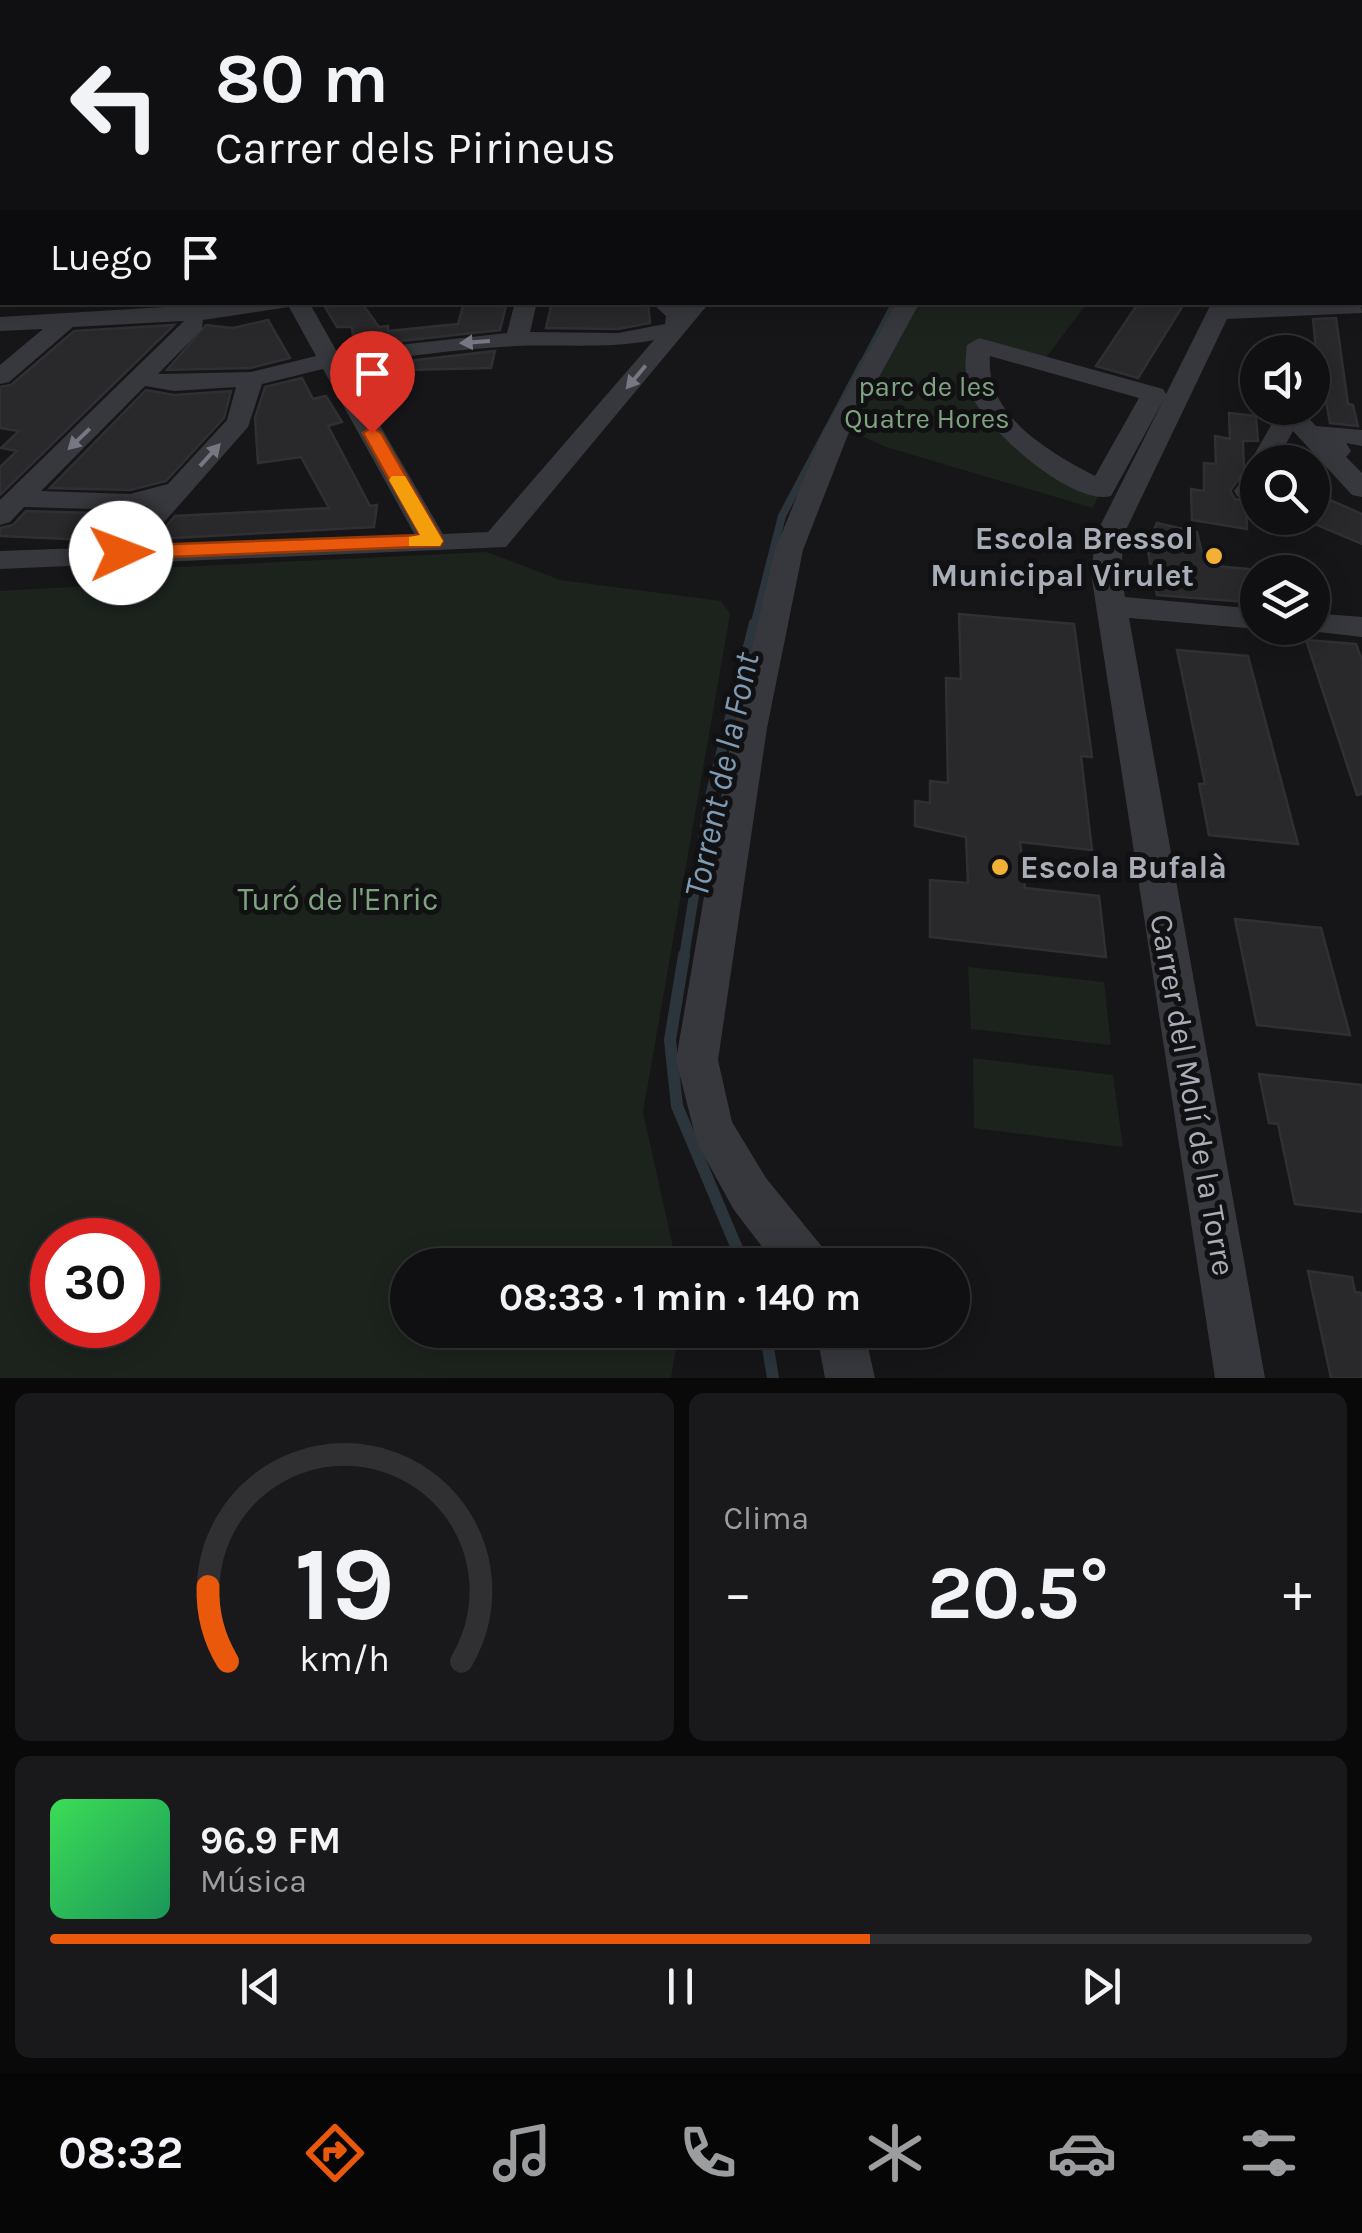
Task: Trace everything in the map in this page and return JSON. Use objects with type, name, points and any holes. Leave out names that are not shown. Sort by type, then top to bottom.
[{"type":"street","points":[[0,324],[239,311],[268,305]]},
{"type":"street","points":[[300,305],[433,541]]},
{"type":"street","points":[[517,339],[525,305]]},
{"type":"street","points":[[666,305],[678,314],[676,329]]},
{"type":"street","points":[[0,560],[433,541],[496,542],[696,305]]},
{"type":"street","points":[[793,1248],[750,1194],[712,1128],[697,1060],[750,728],[789,550],[836,432],[907,305]]},
{"type":"street","points":[[1224,307],[1360,306],[1362,334]]},
{"type":"street","name":"Carrer del Molí de la Torre","points":[[1224,307],[1110,534],[1106,573],[1240,1378]]},
{"type":"street","points":[[0,377],[66,321]]},
{"type":"street","points":[[9,508],[194,324]]},
{"type":"street","points":[[141,378],[174,384],[251,379],[330,360],[517,339],[618,340],[676,329]]},
{"type":"street","points":[[979,346],[1154,394],[1101,490],[1060,468],[1006,425],[980,381],[979,346]]},
{"type":"street","points":[[121,553],[240,422],[251,379]]},
{"type":"street","points":[[1273,445],[1290,414],[1320,445]]},
{"type":"street","points":[[1362,438],[1322,432],[1362,479]]},
{"type":"street","points":[[1330,456],[1362,489]]},
{"type":"street","points":[[9,508],[130,502],[162,497],[180,488]]},
{"type":"street","points":[[1112,606],[1240,617]]},
{"type":"street","points":[[1330,624],[1362,627]]},
{"type":"street","points":[[844,1348],[850,1378]]},
{"type":"green space","name":"parc de les Quatre Hores","points":[[917,305],[1086,305],[1042,363],[980,346],[991,406],[1101,490],[1093,508],[886,447],[849,430]]},
{"type":"green space","name":"Turó de l'Enric","points":[[487,552],[560,580],[721,601],[730,614],[643,1112],[673,1248],[390,1248],[390,1348],[676,1348],[671,1378],[0,1378],[0,591],[127,584],[138,569]]},
{"type":"green space","points":[[968,967],[1104,982],[1111,1045],[971,1029]]},
{"type":"green space","points":[[973,1058],[1113,1075],[1123,1147],[974,1128]]},
{"type":"building","points":[[324,305],[363,305],[379,327],[388,326],[388,331],[458,324],[463,305],[506,305],[500,330],[354,346],[352,327],[337,327]]},
{"type":"building","points":[[551,305],[648,305],[650,323],[618,329],[546,328]]},
{"type":"building","points":[[1137,305],[1183,305],[1138,378],[1096,366]]},
{"type":"building","points":[[1336,318],[1348,404],[1353,405],[1358,426],[1330,423],[1330,335],[1315,335],[1313,319]]},
{"type":"building","points":[[268,320],[290,358],[250,368],[167,370],[206,325],[233,328]]},
{"type":"building","points":[[174,325],[0,495],[0,467],[17,451],[1,448],[19,431],[0,428],[0,387],[11,385],[74,331]]},
{"type":"building","points":[[495,351],[491,368],[404,370],[411,380],[378,388],[364,366]]},
{"type":"building","points":[[302,378],[313,399],[326,396],[342,422],[328,426],[370,506],[377,505],[374,527],[155,539],[175,516],[329,508],[301,457],[258,463],[255,418],[265,387]]},
{"type":"building","points":[[146,390],[174,395],[231,391],[224,418],[166,481],[130,490],[50,488]]},
{"type":"building","points":[[1229,413],[1240,414],[1240,425],[1257,425],[1258,441],[1243,441],[1240,445],[1240,477],[1230,491],[1240,500],[1240,528],[1192,520],[1191,489],[1204,491],[1204,463],[1216,464],[1215,436],[1230,439]]},
{"type":"building","points":[[1330,500],[1362,514],[1362,544],[1330,531]]},
{"type":"building","points":[[26,511],[137,512],[112,541],[0,536],[0,528],[13,525]]},
{"type":"building","points":[[1157,523],[1197,532],[1205,565],[1240,568],[1240,602],[1157,595],[1156,589],[1147,588],[1143,567],[1151,568],[1147,545]]},
{"type":"building","points":[[959,614],[1074,624],[1092,757],[1081,756],[1092,850],[1020,842],[1025,888],[1099,896],[1106,957],[930,937],[930,880],[968,883],[966,837],[915,826],[915,801],[930,803],[930,781],[948,783],[946,678],[961,679]]},
{"type":"building","points":[[1356,644],[1362,660],[1362,794],[1357,795],[1308,645]]},
{"type":"building","points":[[1177,650],[1248,656],[1298,844],[1209,835],[1199,784],[1205,784]]},
{"type":"building","points":[[1235,919],[1321,928],[1350,1035],[1257,1025]]},
{"type":"building","points":[[1259,1074],[1362,1085],[1362,1212],[1295,1204],[1278,1124],[1269,1123]]},
{"type":"building","points":[[1308,1271],[1352,1277],[1355,1292],[1362,1293],[1362,1378],[1331,1378]]},
{"type":"waterway","name":"Torrent de la Font","points":[[861,366],[893,305]]},
{"type":"waterway","name":"Torrent de la Font","points":[[754,626],[782,516],[863,363]]},
{"type":"waterway","name":"Torrent de la Font","points":[[684,957],[710,796],[754,623]]},
{"type":"waterway","name":"Torrent de la Font","points":[[684,955],[670,1040],[677,1106],[737,1248]]},
{"type":"waterway","name":"Torrent de la Font","points":[[768,1348],[773,1378]]},
{"type":"slow traffic","points":[[399,480],[433,541],[416,542]]},
{"type":"place","name":"Escola Bressol Municipal Virulet","points":[[1214,556]]},
{"type":"place","name":"Escola Bufalà","points":[[1000,867]]},
{"type":"route","points":[[121,553],[433,541],[372,433]]}]
